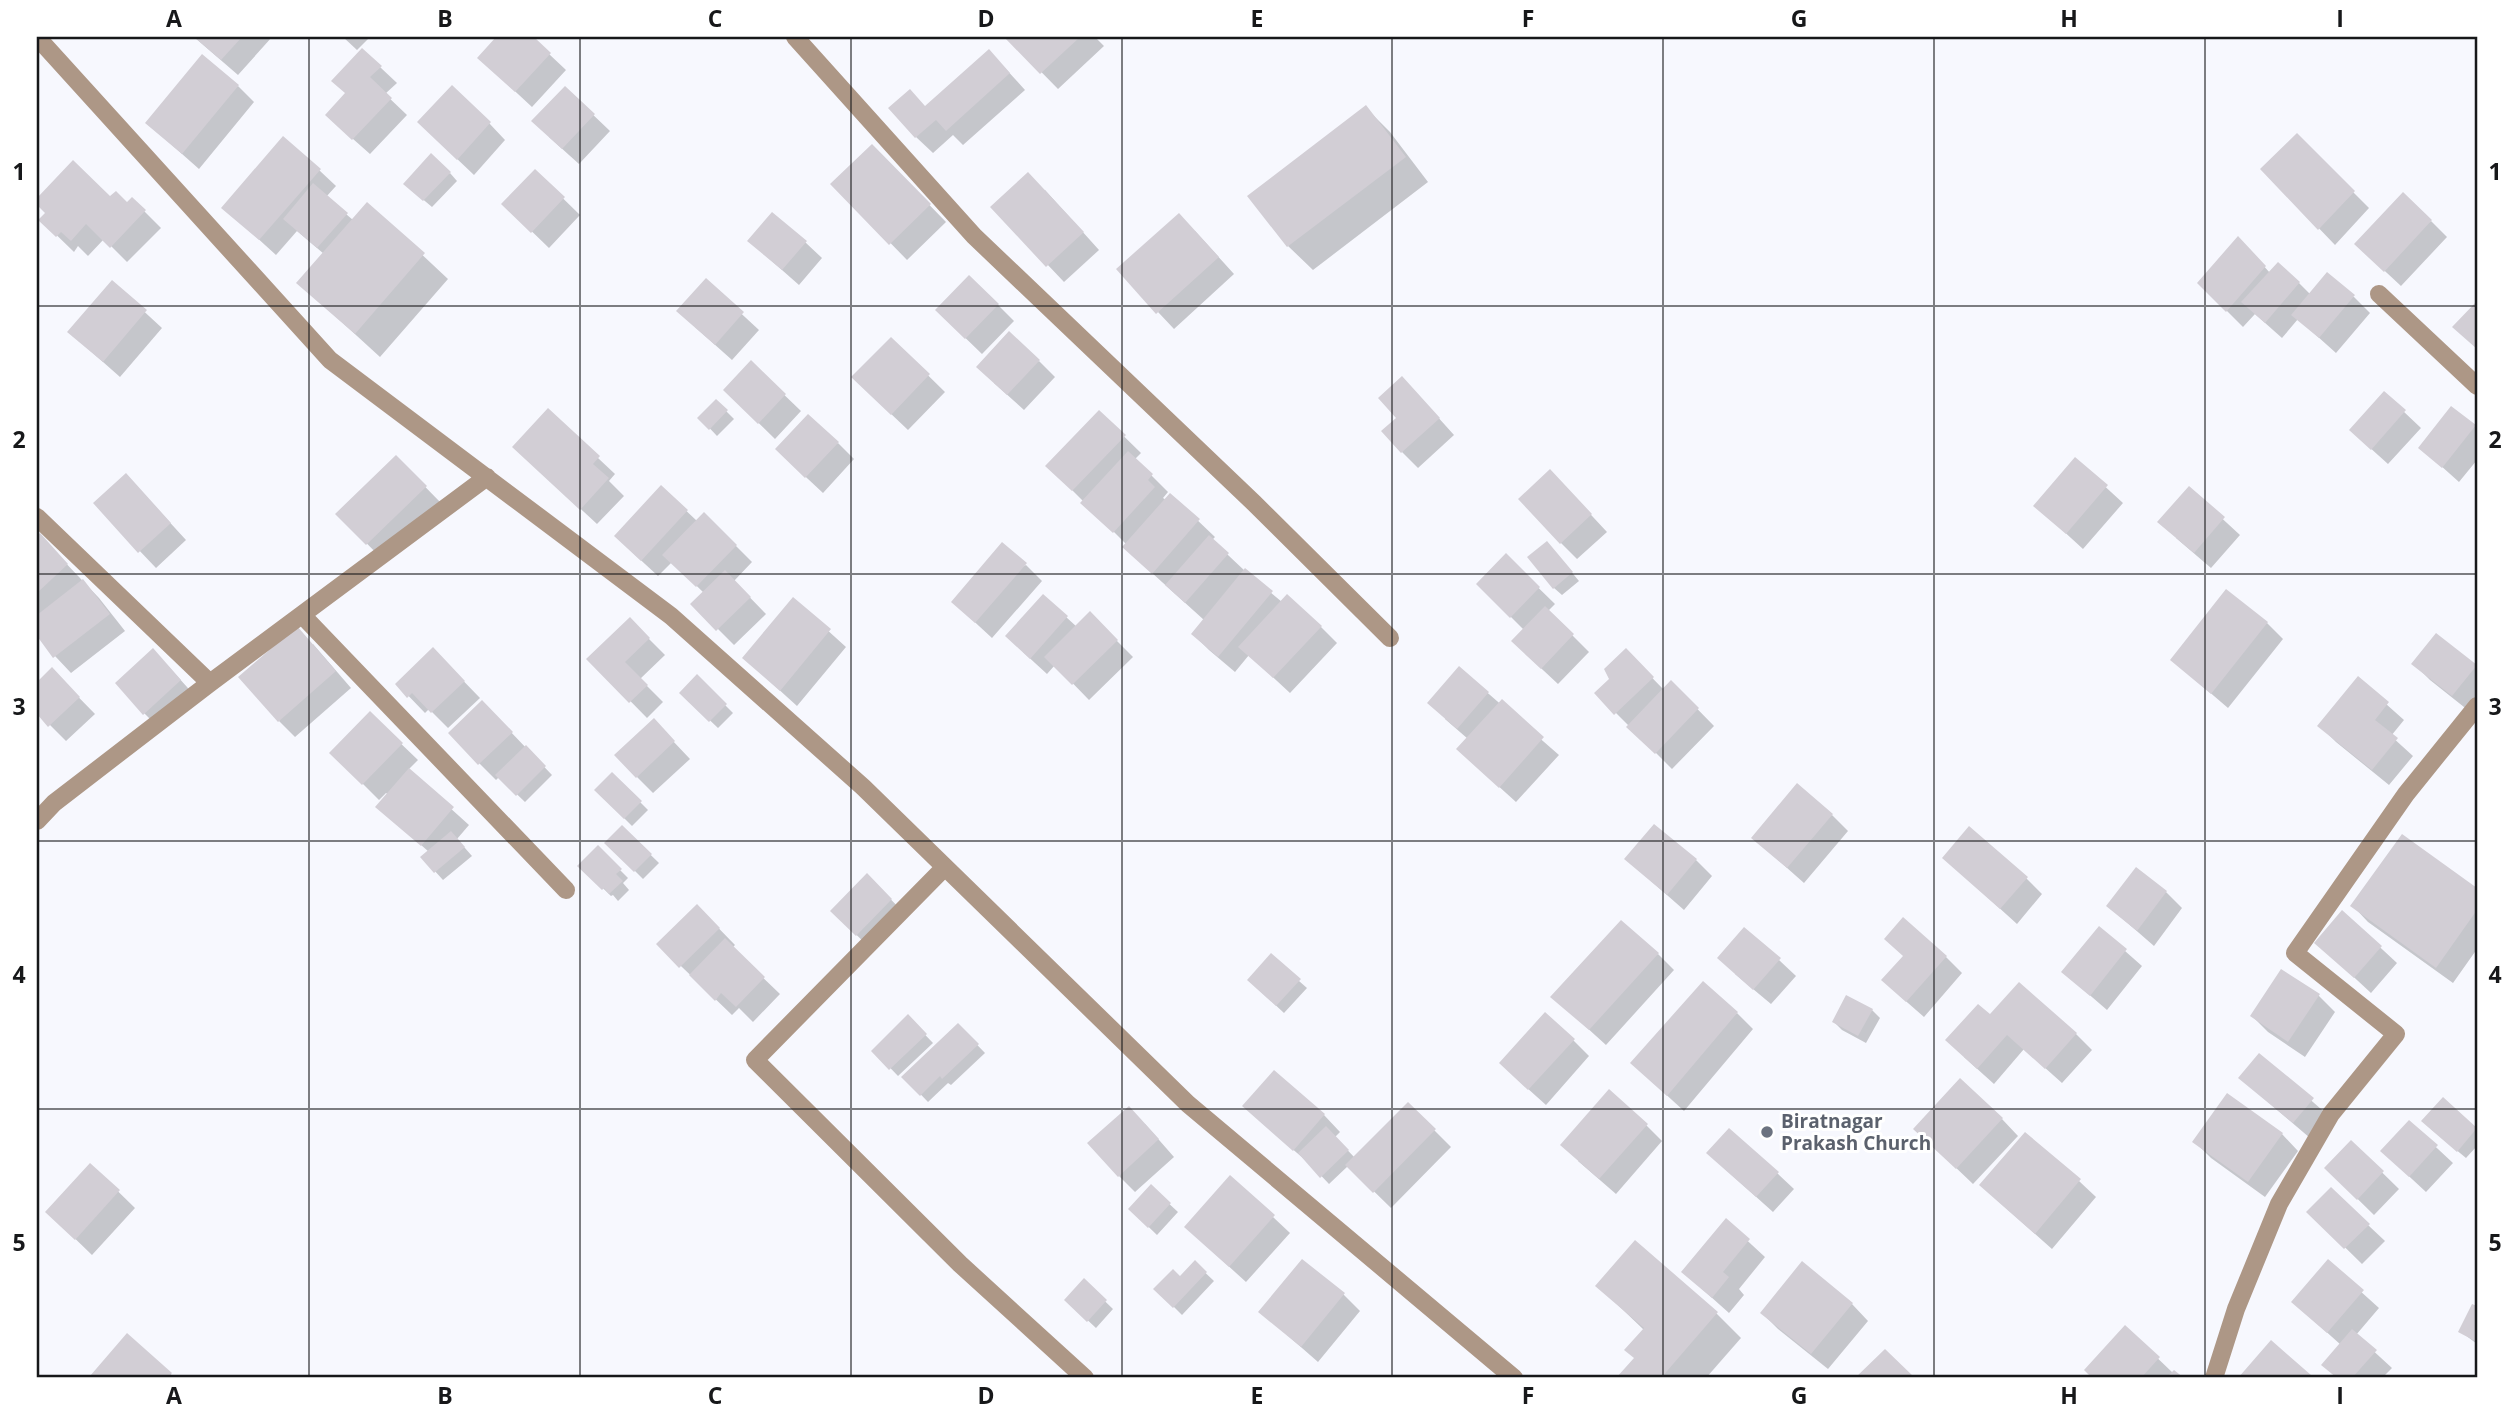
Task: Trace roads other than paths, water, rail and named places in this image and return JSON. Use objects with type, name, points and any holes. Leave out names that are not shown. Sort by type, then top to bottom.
[{"type":"street","points":[[37,37],[330,360],[671,616],[863,787],[1188,1104],[1514,1378]]},
{"type":"street","points":[[795,37],[974,236],[1254,503],[1390,638]]},
{"type":"street","points":[[2379,294],[2477,386]]},
{"type":"street","points":[[37,821],[54,803],[209,683],[487,477]]},
{"type":"street","points":[[37,517],[209,683]]},
{"type":"street","points":[[303,615],[566,890]]},
{"type":"street","points":[[2214,1378],[2236,1309],[2279,1204],[2331,1114],[2396,1034],[2295,953],[2406,794],[2477,706]]},
{"type":"street","points":[[945,867],[755,1060],[960,1264],[1085,1378]]},
{"type":"place","name":"Biratnagar Prakash Church","points":[[1767,1132]]}]
